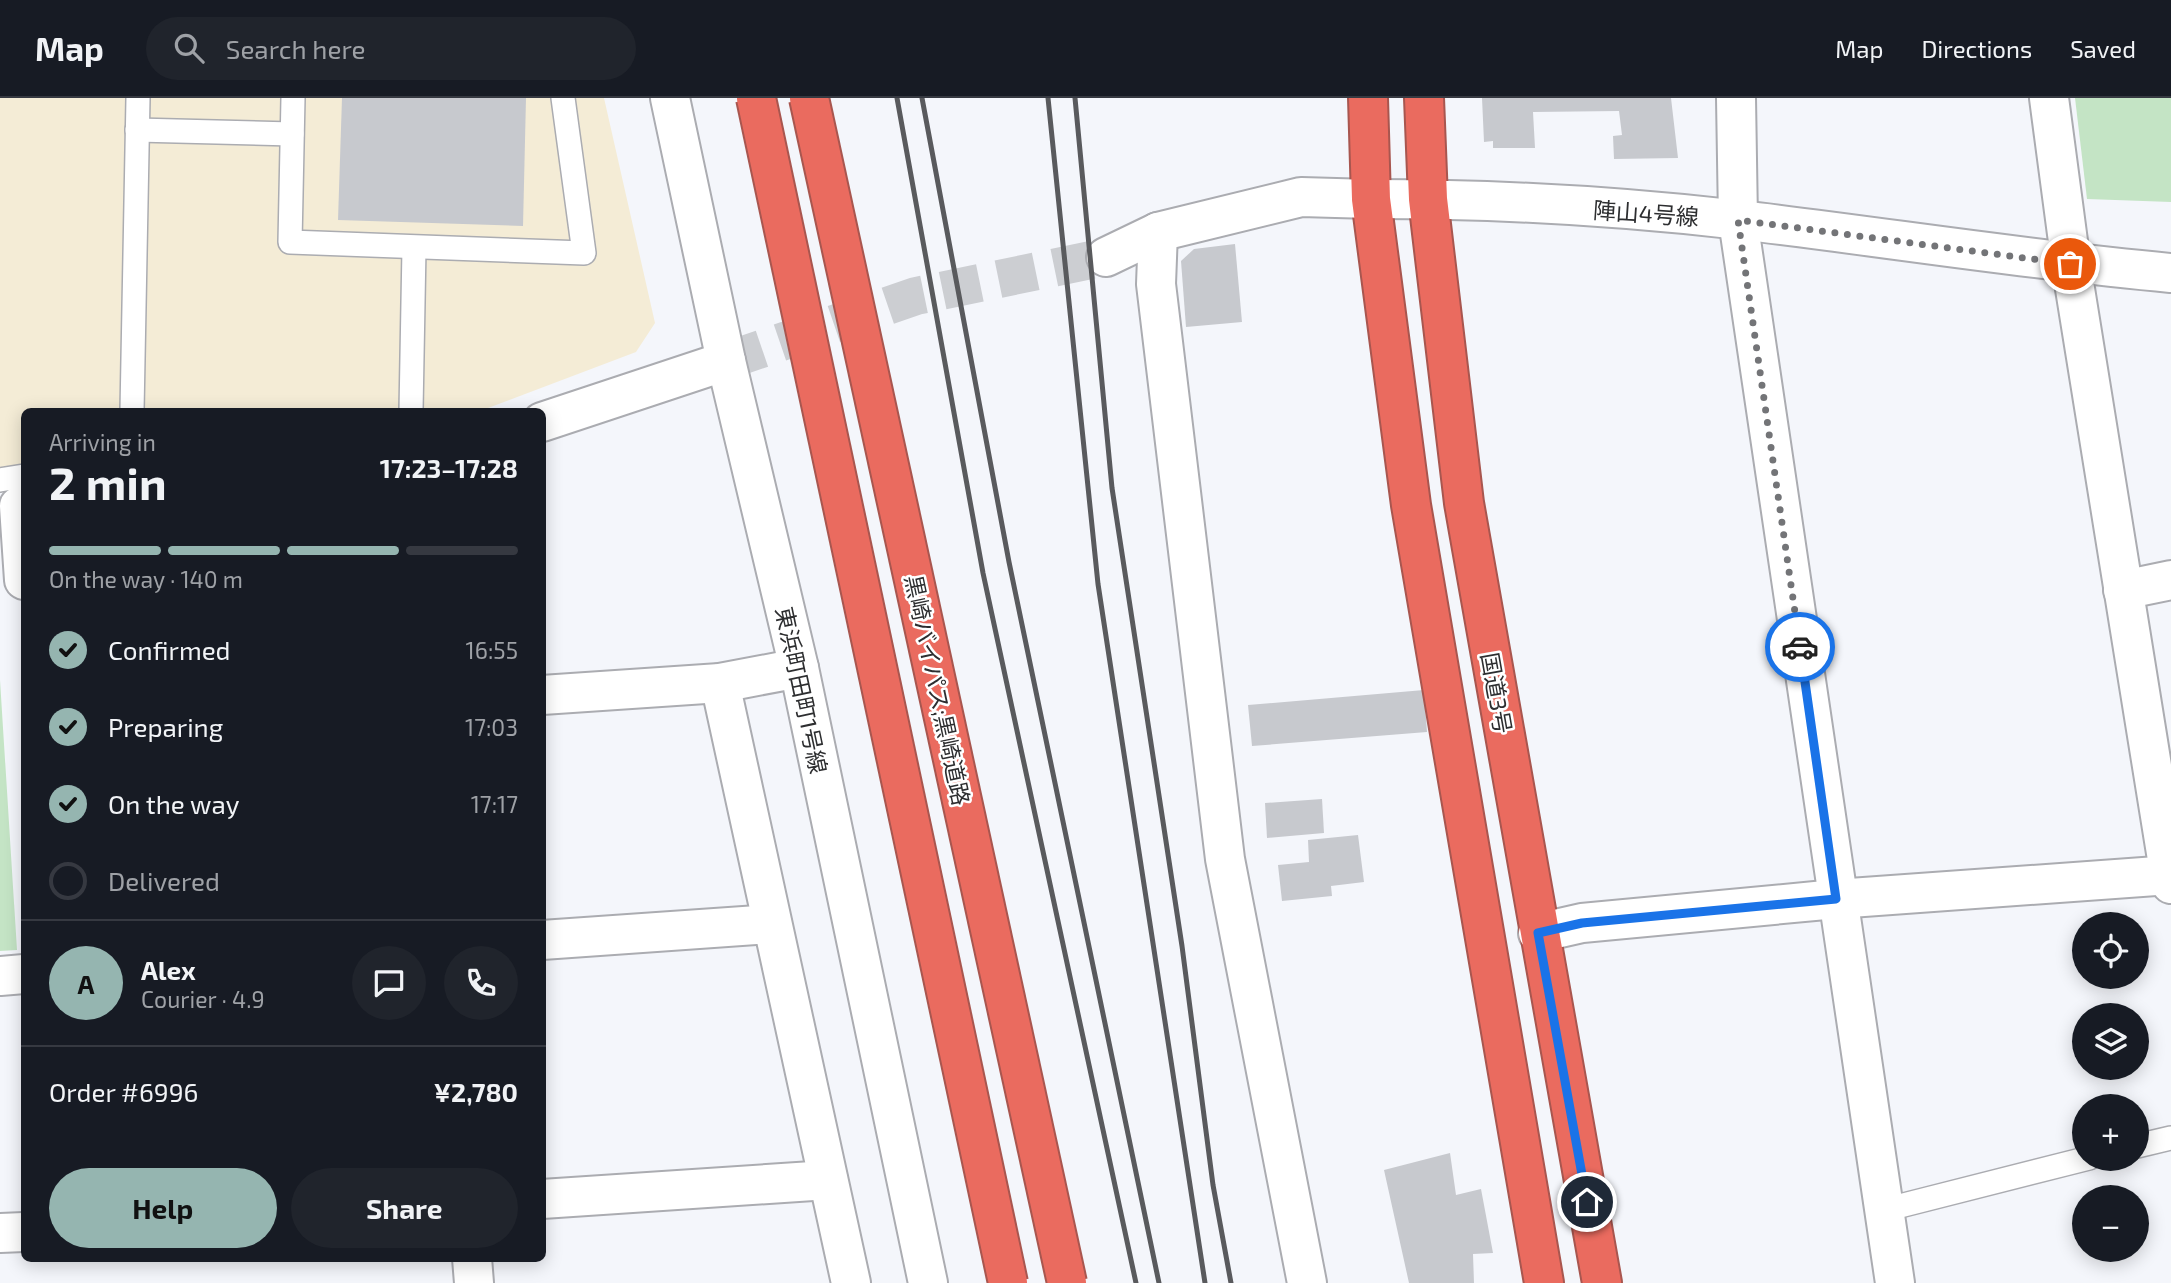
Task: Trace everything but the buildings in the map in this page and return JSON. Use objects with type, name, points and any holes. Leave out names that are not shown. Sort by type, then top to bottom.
[{"type":"highway","points":[[756,98],[1008,1283]]},
{"type":"highway","name":"黒崎バイパス;黒崎道路","points":[[809,98],[1067,1283]]},
{"type":"highway","points":[[1368,98],[1371,199],[1411,505],[1544,1283]]},
{"type":"highway","name":"国道3号","points":[[1424,98],[1428,199],[1464,503],[1602,1283]]},
{"type":"street","name":"東浜町田町1号線","points":[[670,98],[726,361],[799,668],[928,1283]]},
{"type":"street","points":[[1736,98],[1738,220],[1836,899],[1895,1283]]},
{"type":"street","points":[[1538,933],[1582,923],[1836,899],[2171,878],[2070,264],[2049,98]]},
{"type":"street","name":"陣山4号線","points":[[1106,257],[1158,232],[1301,197],[1468,199],[1738,220],[2070,264],[2171,272]]},
{"type":"street","points":[[1158,232],[1156,284],[1225,859],[1307,1283]]},
{"type":"street","points":[[546,421],[726,361]]},
{"type":"street","points":[[14,495],[21,554]]},
{"type":"street","points":[[2123,590],[2171,580]]},
{"type":"street","points":[[546,695],[720,683],[799,668]]},
{"type":"street","points":[[720,683],[851,1283]]},
{"type":"street","points":[[546,940],[772,924]]},
{"type":"street","points":[[0,976],[21,974]]},
{"type":"street","points":[[546,1199],[828,1180]]},
{"type":"street","points":[[0,1233],[21,1232]]},
{"type":"street","points":[[472,1262],[474,1283]]},
{"type":"lane","points":[[132,408],[138,98]]},
{"type":"lane","points":[[293,98],[290,242],[584,253],[563,98]]},
{"type":"lane","points":[[137,130],[292,134]]},
{"type":"lane","points":[[411,408],[414,248]]},
{"type":"lane","points":[[2149,1143],[2171,1138]]},
{"type":"lane","points":[[1884,1210],[2072,1162]]},
{"type":"shaded area","points":[[0,98],[604,98],[655,323],[636,352],[488,408],[21,408],[21,483],[0,488]]},
{"type":"green space","points":[[2075,98],[2171,98],[2171,202],[2087,199]]},
{"type":"green space","points":[[0,680],[17,950],[0,951]]},
{"type":"tunnel","points":[[726,361],[916,296],[1106,257]]},
{"type":"railway","points":[[897,98],[983,573],[1136,1283]]},
{"type":"railway","points":[[922,98],[1009,562],[1159,1283]]},
{"type":"railway","points":[[1048,98],[1098,584],[1205,1283]]},
{"type":"railway","points":[[1075,98],[1112,488],[1182,946],[1213,1185],[1231,1283]]},
{"type":"way so far","points":[[1800,647],[1738,220],[2070,264]]},
{"type":"route","points":[[1587,1202],[1538,933],[1582,923],[1836,899],[1800,647]]}]
